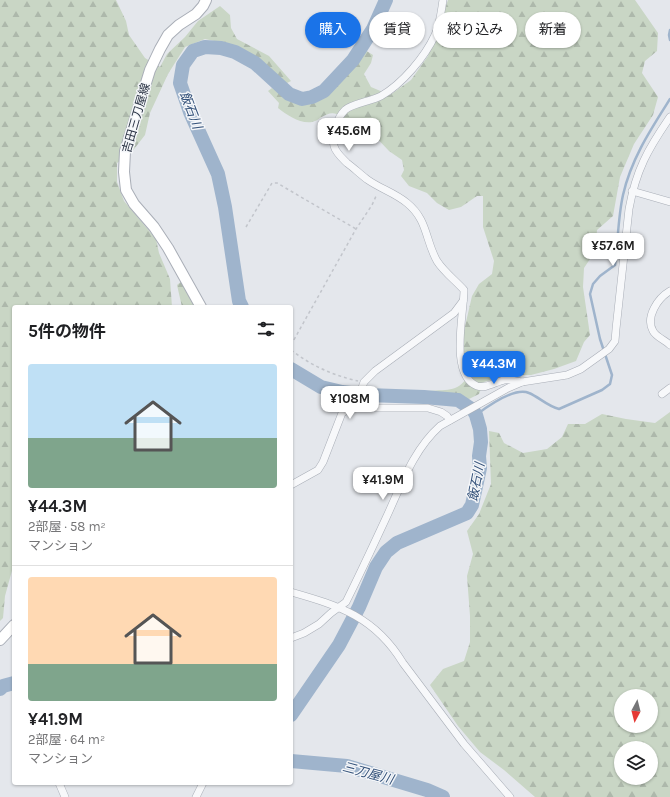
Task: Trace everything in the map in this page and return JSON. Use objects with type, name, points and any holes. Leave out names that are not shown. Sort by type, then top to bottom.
[{"type":"main road","name":"吉田三刀屋線","points":[[200,305],[168,248],[154,227],[134,204],[126,190],[124,172],[125,151],[150,70],[160,49],[168,35],[179,25],[196,14],[206,0]]},
{"type":"main road","points":[[0,640],[12,628]]},
{"type":"street","points":[[443,0],[435,35],[425,52],[392,89],[371,101],[350,106],[346,109],[335,128],[333,138],[334,147],[340,156],[368,180],[408,203],[423,221],[432,250],[438,262],[464,290],[459,344],[460,355],[468,379],[477,386],[487,386],[504,380],[522,382]]},
{"type":"street","points":[[293,637],[304,633],[319,624],[346,602],[406,476],[422,446],[433,432],[450,420],[508,388],[522,382],[567,375],[581,369],[610,349],[614,341],[616,329],[632,191],[639,168],[654,141],[670,117]]},
{"type":"street","points":[[632,191],[670,202]]},
{"type":"street","points":[[670,291],[658,302],[654,308],[650,321],[655,335],[670,344]]},
{"type":"street","points":[[356,404],[364,384],[381,367],[454,313],[464,301]]},
{"type":"street","points":[[662,394],[670,388]]},
{"type":"street","points":[[293,484],[318,470],[323,462],[342,413],[348,409],[376,407],[428,408],[441,412],[450,420]]},
{"type":"street","points":[[293,593],[339,607],[364,620],[384,637],[396,651],[403,663],[464,744],[510,797]]},
{"type":"street","points":[[60,785],[65,797]]},
{"type":"street","points":[[196,797],[202,785]]},
{"type":"path","points":[[246,228],[272,183],[277,183],[356,229]]},
{"type":"path","points":[[293,341],[356,229],[372,205],[380,187]]},
{"type":"path","points":[[293,352],[307,362],[322,370],[364,384]]},
{"type":"green space","points":[[0,0],[116,0],[126,21],[129,35],[145,58],[160,67],[167,54],[185,37],[198,21],[220,6],[230,15],[231,28],[237,39],[269,56],[291,81],[285,84],[266,64],[247,51],[228,44],[205,39],[185,47],[168,74],[150,113],[145,135],[131,153],[117,163],[117,182],[124,201],[156,239],[159,253],[170,279],[172,305],[12,305],[12,571],[5,596],[3,618],[0,621]]},
{"type":"green space","points":[[448,0],[635,0],[658,33],[657,51],[645,61],[642,73],[658,97],[653,115],[634,144],[620,177],[613,216],[597,230],[596,244],[590,259],[584,268],[583,287],[590,335],[584,342],[576,361],[531,375],[509,375],[484,382],[479,394],[467,400],[429,393],[428,391],[453,389],[461,384],[470,373],[469,364],[463,350],[463,335],[472,296],[479,284],[492,274],[494,261],[483,227],[483,196],[477,196],[461,207],[449,210],[437,203],[427,193],[409,186],[401,176],[404,170],[402,160],[389,151],[370,131],[348,126],[339,115],[333,113],[325,115],[312,122],[303,122],[278,108],[279,103],[268,91],[272,88],[290,101],[304,105],[317,102],[333,88],[365,50],[373,55],[371,63],[364,74],[371,87],[390,95],[411,80],[428,56],[433,42],[433,48],[517,48],[517,12],[444,12]]},
{"type":"green space","points":[[182,281],[194,305],[182,305],[177,285]]},
{"type":"green space","points":[[670,412],[670,797],[535,797],[504,770],[480,752],[458,726],[430,685],[443,669],[464,661],[470,642],[467,576],[473,554],[467,531],[479,514],[491,484],[489,431],[499,433],[504,443],[523,453],[547,449],[562,437],[568,424],[585,424],[602,414],[655,423]]},
{"type":"waterway","name":"飯石川","points":[[241,305],[239,301],[225,207],[218,174],[190,112],[180,83],[183,65],[193,51],[205,47],[221,48],[235,52],[255,63],[289,94],[302,99],[312,97],[324,91],[353,60],[373,29],[386,0]]},
{"type":"waterway","points":[[670,30],[670,40]]},
{"type":"waterway","points":[[476,415],[502,398],[523,392],[529,393],[559,409],[602,390],[610,384],[612,375],[600,339],[590,294],[593,284],[600,276],[615,265],[620,212],[623,195],[631,169],[642,145],[670,99]]},
{"type":"waterway","name":"飯石川","points":[[293,370],[321,387],[342,392],[367,395],[458,400],[473,410],[476,415],[480,429],[481,442],[479,456],[480,468],[472,505],[467,513],[397,543],[386,552],[376,567],[359,607],[339,645],[293,712]]},
{"type":"waterway","name":"三刀屋川","points":[[0,689],[3,686],[12,684]]},
{"type":"waterway","name":"三刀屋川","points":[[293,761],[347,766],[427,790],[443,797]]}]
